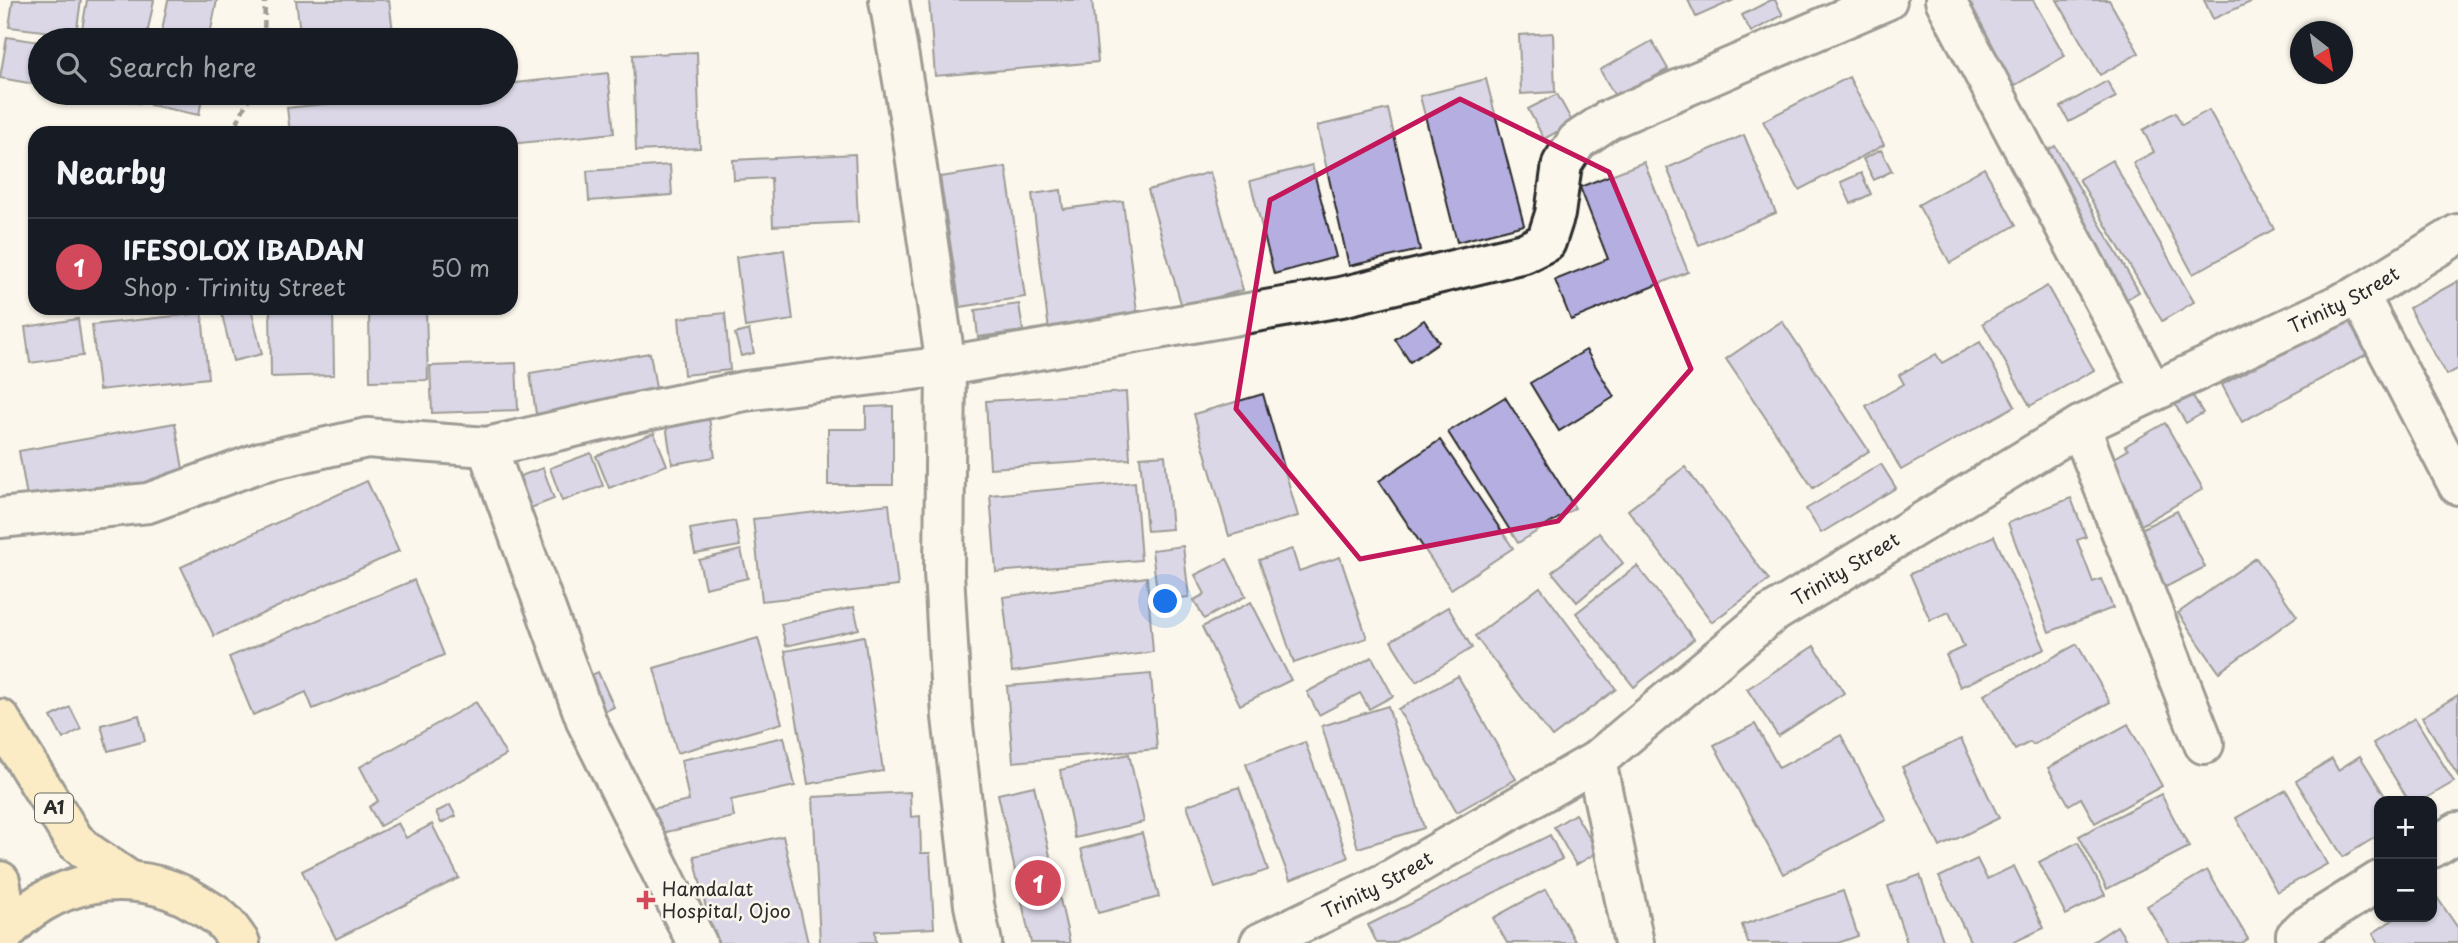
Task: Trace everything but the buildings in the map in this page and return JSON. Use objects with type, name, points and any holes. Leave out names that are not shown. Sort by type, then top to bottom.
[{"type":"highway","name":"A1","points":[[0,719],[74,840],[127,879]]},
{"type":"highway","points":[[4,934],[43,900],[83,884],[127,879],[178,891],[222,919],[240,943]]},
{"type":"highway","points":[[0,881],[4,934]]},
{"type":"street","points":[[889,0],[911,127],[946,366],[944,572],[951,717],[974,905],[982,943]]},
{"type":"street","points":[[0,518],[148,503],[261,463],[367,438],[487,447],[745,391],[946,366],[1341,297],[1524,253],[1546,242],[1555,214],[1562,164],[1577,141],[1608,120],[1887,0]]},
{"type":"street","points":[[1945,0],[2152,391]]},
{"type":"street","name":"Trinity Street","points":[[1260,943],[1385,883],[1596,761],[1770,615],[2080,426],[2359,295],[2458,234]]},
{"type":"street","points":[[2359,295],[2458,485]]},
{"type":"street","points":[[2080,426],[2204,744]]},
{"type":"street","points":[[487,447],[587,723],[697,943]]},
{"type":"street","points":[[1596,761],[1634,943]]},
{"type":"street","points":[[2437,845],[2458,832]]},
{"type":"street","points":[[2298,943],[2296,936],[2304,928],[2374,884]]},
{"type":"path","points":[[264,28],[265,0]]},
{"type":"path","points":[[237,123],[245,105]]},
{"type":"highlighted area","points":[[1460,99],[1609,172],[1691,369],[1558,521],[1360,559],[1236,409],[1270,200]]},
{"type":"place","name":"IFESOLOX IBADAN","points":[[1038,883]]},
{"type":"place","name":"Hamdalat Hospital, Ojoo","points":[[646,900]]}]
